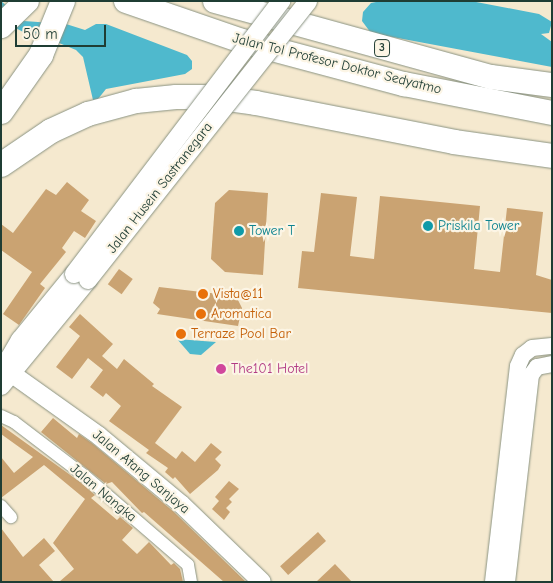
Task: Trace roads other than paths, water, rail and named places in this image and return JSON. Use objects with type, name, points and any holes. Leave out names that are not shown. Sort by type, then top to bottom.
[{"type":"highway","points":[[1,26],[27,1]]},
{"type":"highway","points":[[1,112],[28,76],[50,37],[63,1]]},
{"type":"highway","name":"Jalan Tol Profesor Doktor Sedyatmo","points":[[126,1],[242,41],[404,84],[550,113]]},
{"type":"highway","name":"Jalan Tol Profesor Doktor Sedyatmo","points":[[215,1],[491,77],[552,85]]},
{"type":"highway","points":[[1,165],[45,134],[88,114],[136,101],[176,97],[214,97],[256,103],[454,142],[552,156]]},
{"type":"main road","name":"Jalan Husein Sastranegara","points":[[5,375],[32,350],[81,277],[281,1]]},
{"type":"main road","name":"Jalan Husein Sastranegara","points":[[5,375],[10,357],[20,340],[81,277],[308,1]]},
{"type":"main road","points":[[32,350],[30,370],[39,391]]},
{"type":"main road","name":"Jalan Atang Sanjaya","points":[[5,375],[39,391],[181,504],[262,582]]},
{"type":"main road","points":[[1,392],[20,388],[39,391]]},
{"type":"street","points":[[493,582],[518,366],[523,355],[532,348],[552,346]]},
{"type":"street","points":[[507,582],[531,376],[537,367],[552,364]]},
{"type":"street","name":"Jalan Nangka","points":[[1,416],[14,422],[85,476],[188,565],[191,582]]},
{"type":"street","points":[[1,506],[11,517]]},
{"type":"water","points":[[1,1],[24,21],[66,24],[85,30],[96,24],[106,24],[187,55],[192,61],[192,69],[185,74],[106,89],[98,99],[93,100],[83,57],[76,50],[35,33],[25,33],[12,26],[1,33]]},
{"type":"water","points":[[381,1],[471,1],[539,14],[552,22],[549,33],[541,34],[552,42],[552,67],[371,33],[362,21],[363,12],[371,3]]},
{"type":"water","points":[[177,339],[216,342],[201,355],[190,354]]},
{"type":"place","name":"Priskila Tower","points":[[428,226]]},
{"type":"place","name":"Tower T","points":[[239,231]]},
{"type":"place","name":"Vista@11","points":[[203,294]]},
{"type":"place","name":"Aromatica","points":[[201,314]]},
{"type":"place","name":"Terraze Pool Bar","points":[[181,334]]},
{"type":"place","name":"The101 Hotel","points":[[221,369]]}]
